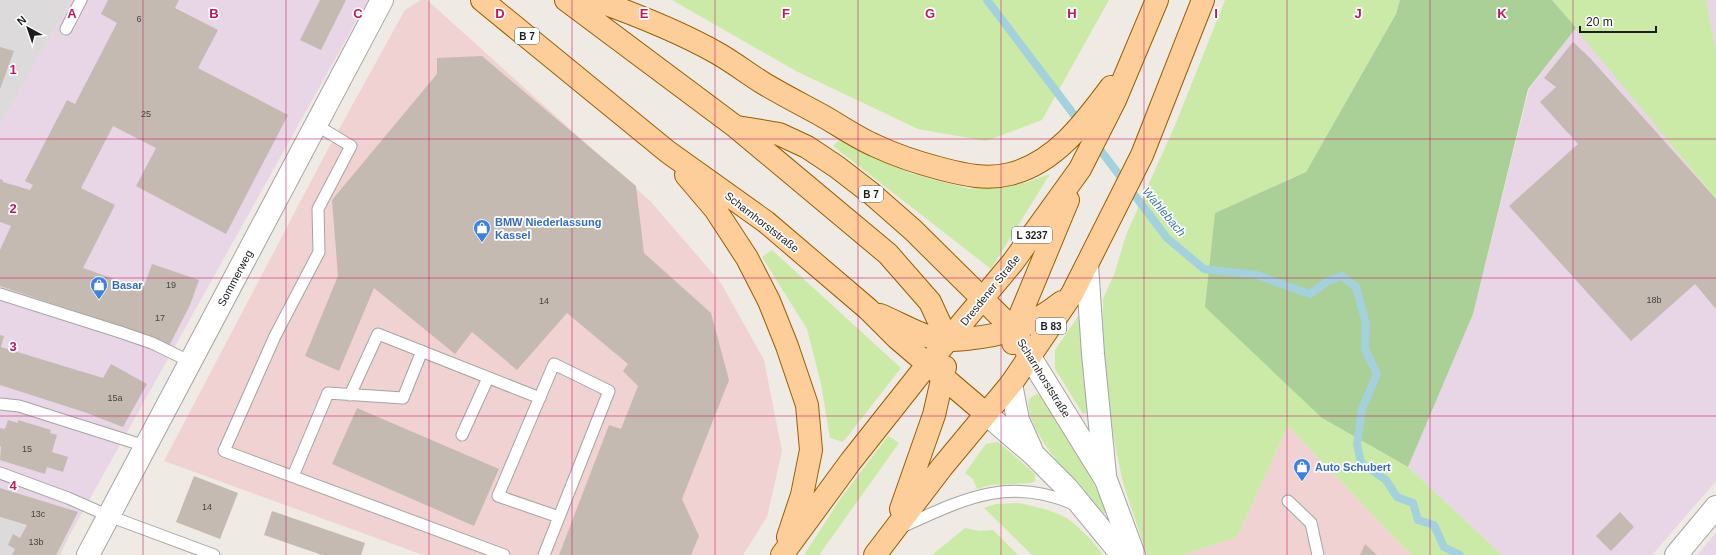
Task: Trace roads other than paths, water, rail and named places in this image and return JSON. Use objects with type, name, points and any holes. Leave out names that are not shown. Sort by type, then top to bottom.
[{"type":"main road","name":"Scharnhorststraße","points":[[482,0],[668,152],[766,222],[868,309],[896,338],[985,413]]},
{"type":"main road","name":"Scharnhorststraße","points":[[566,0],[736,127],[888,254],[930,302],[948,341]]},
{"type":"main road","points":[[595,0],[672,30],[718,54],[763,83],[875,146],[916,162],[977,177],[994,177],[1010,174],[1028,168],[1044,159],[1059,147],[1101,100],[1136,51]]},
{"type":"main road","name":"Dresdener Straße","points":[[948,341],[1013,262],[1080,168],[1115,100],[1157,0]]},
{"type":"main road","points":[[868,309],[917,332],[948,341],[983,337],[1014,330],[1052,310],[1072,294],[1142,155],[1203,0]]},
{"type":"main road","name":"Scharnhorststraße","points":[[736,127],[779,134],[807,147],[837,167],[913,230],[1014,330],[1030,357]]},
{"type":"main road","points":[[668,152],[715,209],[747,258],[769,301],[787,346],[807,405],[811,450],[802,496],[782,555]]},
{"type":"main road","points":[[1011,384],[1014,330],[1044,261],[1080,168]]},
{"type":"main road","name":"B 83","points":[[892,531],[985,413],[1011,384],[1072,294]]},
{"type":"main road","points":[[874,555],[892,531],[921,452],[935,372],[948,341]]},
{"type":"main road","points":[[782,555],[851,461],[935,372]]},
{"type":"street","name":"Sommerweg","points":[[88,555],[382,0]]},
{"type":"street","name":"Scharnhorststraße","points":[[1087,265],[1093,354],[1106,480]]},
{"type":"street","name":"Scharnhorststraße","points":[[1030,357],[1106,480],[1134,555]]},
{"type":"street","name":"Scharnhorststraße","points":[[1011,384],[1018,420],[1033,454]]},
{"type":"street","name":"Scharnhorststraße","points":[[985,413],[1033,454],[1067,488],[1122,555]]},
{"type":"street","points":[[1676,555],[1716,507]]},
{"type":"lane","points":[[66,29],[81,0]]},
{"type":"lane","points":[[316,125],[351,146],[318,209],[319,252],[276,336],[224,451],[504,555]]},
{"type":"lane","points":[[0,294],[152,343],[191,362]]},
{"type":"lane","points":[[350,395],[378,334],[540,398]]},
{"type":"lane","points":[[293,476],[328,393],[403,398],[422,352]]},
{"type":"lane","points":[[544,555],[559,518],[609,391],[554,364],[498,496],[559,518]]},
{"type":"lane","points":[[462,435],[488,378]]},
{"type":"lane","points":[[0,404],[19,406],[146,446]]},
{"type":"lane","points":[[0,474],[68,498],[109,516],[214,555]]},
{"type":"lane","points":[[892,531],[950,505],[974,496],[993,492],[1017,490],[1038,493],[1068,501],[1084,508]]},
{"type":"lane","points":[[1288,501],[1311,523],[1318,555]]},
{"type":"waterway","name":"Wahlebach","points":[[987,0],[1081,124]]},
{"type":"waterway","name":"Wahlebach","points":[[1095,143],[1167,238],[1204,269],[1257,275],[1310,294],[1328,281],[1342,276],[1356,287],[1366,324],[1365,349],[1377,374],[1362,409],[1357,444],[1361,463],[1386,480],[1397,497],[1413,503],[1418,520],[1434,525],[1444,547],[1460,555]]},
{"type":"place","name":"BMW Niederlassung Kassel","points":[[482,243]]},
{"type":"place","name":"Basar","points":[[99,300]]},
{"type":"place","name":"Auto Schubert","points":[[1302,482]]}]
